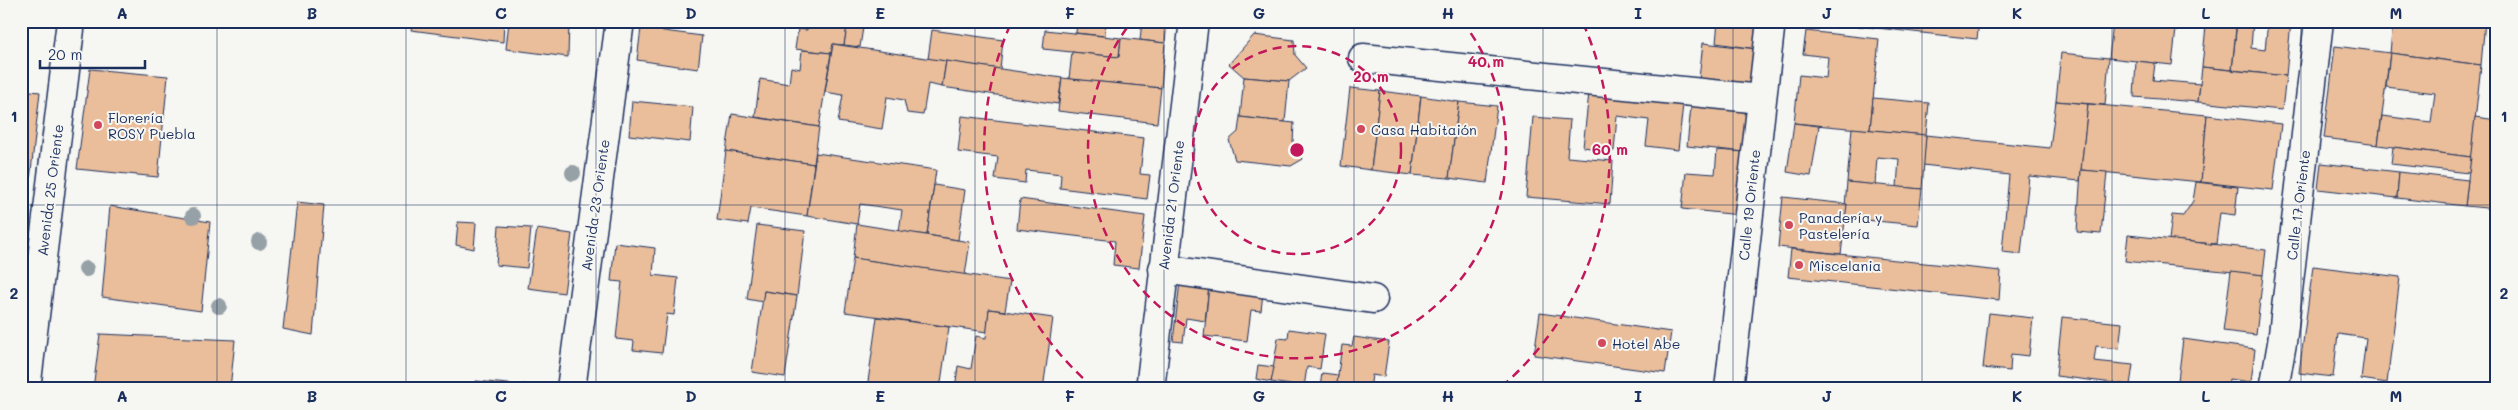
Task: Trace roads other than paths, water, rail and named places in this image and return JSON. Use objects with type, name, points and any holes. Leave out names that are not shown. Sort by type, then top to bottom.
[{"type":"street","name":"Avenida 25 Oriente","points":[[26,389],[71,21]]},
{"type":"street","name":"Avenida 23 Oriente","points":[[571,389],[620,21]]},
{"type":"street","name":"Avenida 21 Oriente","points":[[1150,389],[1194,21]]},
{"type":"street","name":"Calle 19 Oriente","points":[[1729,389],[1771,21]]},
{"type":"street","name":"Calle 17 Oriente","points":[[2274,389],[2282,343],[2319,21]]},
{"type":"street","points":[[1363,58],[1761,99]]},
{"type":"street","points":[[1163,269],[1372,299]]},
{"type":"place","name":"Florería ROSY Puebla","points":[[98,125]]},
{"type":"place","name":"Casa Habitaión","points":[[1361,129]]},
{"type":"place","name":"Panadería y Pastelería","points":[[1789,225]]},
{"type":"place","name":"Miscelania","points":[[1799,265]]},
{"type":"place","name":"Hotel Abe","points":[[1602,343]]}]
